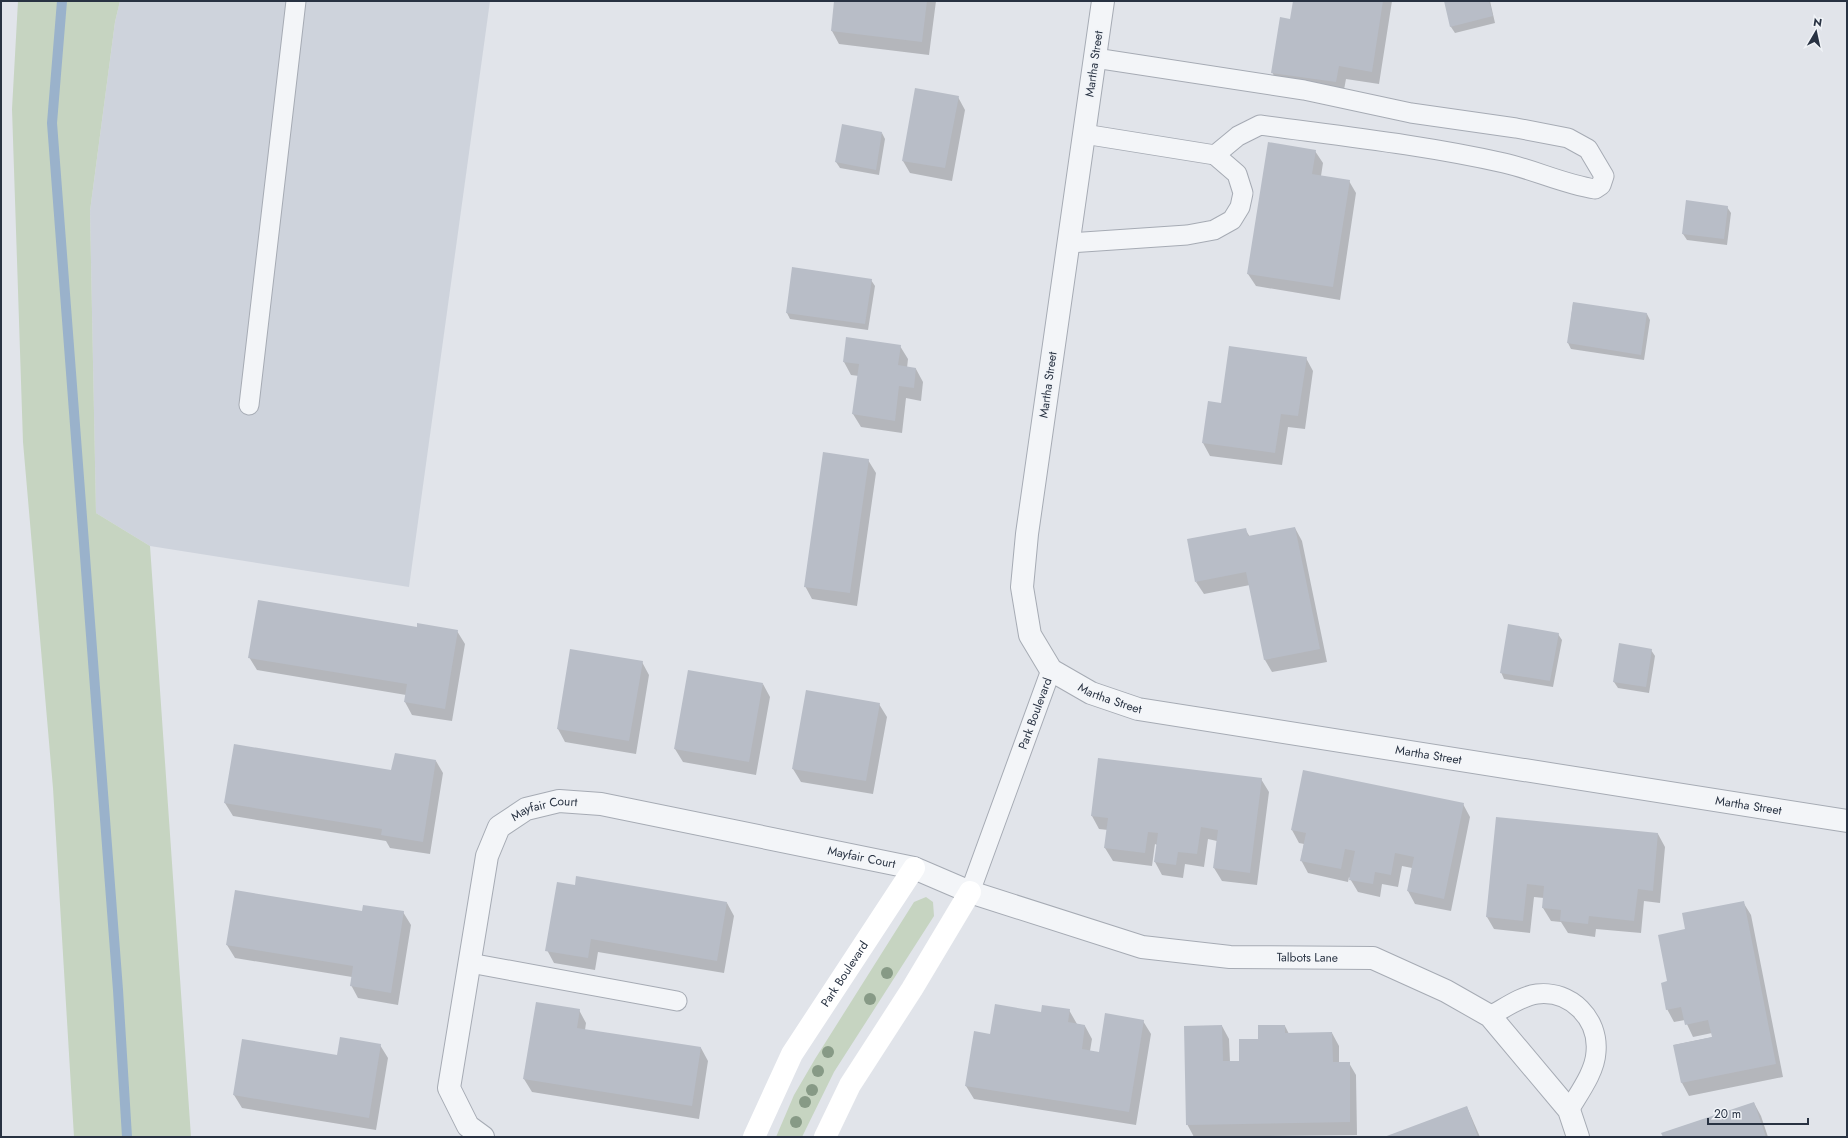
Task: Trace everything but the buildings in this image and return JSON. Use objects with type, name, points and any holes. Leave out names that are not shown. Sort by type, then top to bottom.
[{"type":"street","name":"Martha Street","points":[[1103,1],[1027,534],[1022,587],[1030,635],[1051,670],[1091,693],[1138,709],[1847,821]]},
{"type":"street","name":"Mayfair Court","points":[[483,1137],[468,1126],[449,1088],[487,856],[499,827],[526,809],[559,801],[601,804],[914,868]]},
{"type":"street","points":[[914,868],[970,892]]},
{"type":"street","name":"Park Boulevard","points":[[754,1137],[792,1054],[914,868]]},
{"type":"street","name":"Talbots Lane","points":[[970,892],[1142,947],[1230,957],[1373,958],[1446,991],[1490,1016],[1569,1110],[1578,1137]]},
{"type":"street","name":"Park Boulevard","points":[[825,1137],[850,1085],[912,989],[970,892]]},
{"type":"lane","points":[[249,405],[296,1]]},
{"type":"lane","points":[[1095,58],[1304,90],[1411,113],[1516,128],[1568,138],[1588,148],[1604,176],[1601,185],[1595,189],[1579,186],[1505,163],[1420,148],[1260,124],[1238,136],[1214,155]]},
{"type":"lane","points":[[1068,243],[1187,234],[1214,230],[1232,220],[1240,207],[1243,193],[1237,174],[1214,155],[1084,134]]},
{"type":"lane","name":"Park Boulevard","points":[[970,892],[1051,670]]},
{"type":"lane","points":[[470,963],[677,1001]]},
{"type":"lane","points":[[1490,1016],[1522,998],[1537,994],[1553,995],[1568,999],[1581,1009],[1591,1022],[1596,1037],[1596,1053],[1592,1069],[1569,1110]]},
{"type":"shaded area","points":[[120,1],[490,1],[409,587],[150,546],[96,513],[90,211],[115,22]]},
{"type":"green space","points":[[18,1],[120,1],[115,22],[90,211],[96,513],[150,546],[191,1137],[74,1137],[53,788],[23,442],[12,109]]},
{"type":"green space","points":[[926,897],[933,902],[934,916],[834,1072],[802,1137],[776,1137],[794,1095],[815,1059],[914,902]]},
{"type":"waterway","points":[[62,1],[52,123],[118,990],[127,1137]]}]
